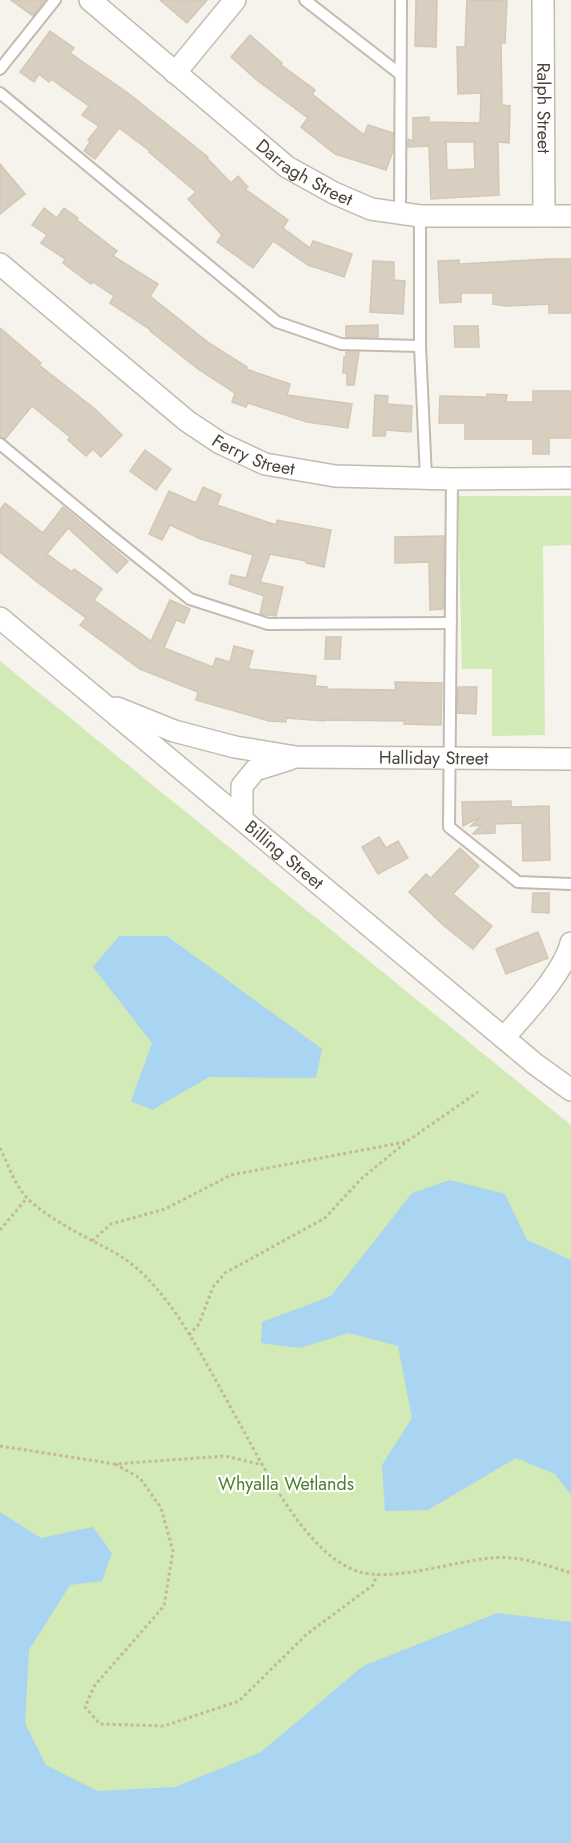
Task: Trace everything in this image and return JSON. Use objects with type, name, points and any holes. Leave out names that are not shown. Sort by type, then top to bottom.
[{"type":"street","name":"Darragh Street","points":[[90,0],[287,167],[334,193],[371,209],[410,214],[571,216]]},
{"type":"street","points":[[175,73],[235,0]]},
{"type":"street","name":"Ralph Street","points":[[543,0],[544,216]]},
{"type":"street","name":"Ferry Street","points":[[0,264],[187,421],[220,443],[265,464],[335,476],[452,479],[571,478]]},
{"type":"street","name":"Billing Street","points":[[0,618],[504,1038],[571,1090]]},
{"type":"street","name":"Halliday Street","points":[[98,700],[174,731],[235,747],[296,757],[571,759]]},
{"type":"street","name":"Halliday Street","points":[[242,819],[242,786],[255,770],[296,757]]},
{"type":"street","points":[[504,1038],[550,982],[569,951],[571,943]]},
{"type":"lane","points":[[0,69],[55,0]]},
{"type":"lane","points":[[305,0],[400,74]]},
{"type":"lane","points":[[401,0],[400,74],[420,346],[426,478]]},
{"type":"lane","points":[[0,93],[277,322],[341,344],[420,346]]},
{"type":"lane","points":[[0,444],[190,599],[268,624],[451,623]]},
{"type":"lane","points":[[452,479],[449,827],[519,882],[571,884]]},
{"type":"path","points":[[189,1335],[199,1324],[213,1287],[225,1273],[325,1218],[361,1179],[406,1142],[478,1092]]},
{"type":"path","points":[[91,1241],[111,1224],[165,1209],[231,1175],[406,1142]]},
{"type":"path","points":[[0,1148],[27,1198],[52,1217],[118,1255],[158,1289],[189,1335],[262,1465],[312,1538],[328,1555],[358,1572],[377,1575],[511,1557],[571,1572]]},
{"type":"path","points":[[0,1230],[27,1198]]},
{"type":"path","points":[[0,1446],[115,1464],[225,1456],[262,1465]]},
{"type":"path","points":[[115,1464],[140,1478],[161,1508],[173,1551],[164,1606],[95,1685],[85,1707],[100,1724],[164,1726],[239,1701],[307,1634],[372,1586],[377,1575]]},
{"type":"green space","points":[[458,496],[571,496],[571,545],[543,546],[545,735],[492,736],[492,669],[462,669]]},
{"type":"green space","name":"Whyalla Wetlands","points":[[0,661],[571,1125],[571,1843],[0,1843]]},
{"type":"water","points":[[119,936],[167,936],[322,1049],[316,1078],[209,1077],[152,1110],[131,1101],[152,1043],[93,967]]},
{"type":"water","points":[[450,1180],[505,1194],[527,1240],[571,1260],[571,1495],[555,1474],[516,1458],[428,1510],[385,1511],[382,1465],[412,1418],[398,1346],[349,1333],[300,1348],[261,1343],[262,1322],[331,1296],[412,1193]]},
{"type":"water","points":[[0,1512],[41,1538],[93,1527],[112,1553],[102,1581],[70,1585],[29,1650],[25,1723],[46,1765],[97,1791],[175,1787],[261,1752],[363,1666],[497,1613],[571,1622],[571,1843],[0,1843]]},
{"type":"building","points":[[11,0],[45,0],[33,16]]},
{"type":"building","points":[[160,0],[207,0],[187,23]]},
{"type":"building","points":[[467,0],[507,1],[505,43],[501,43],[502,105],[510,106],[509,143],[498,142],[499,195],[431,199],[429,146],[408,147],[408,139],[413,141],[413,118],[429,117],[429,122],[480,123],[481,93],[458,94],[457,47],[465,47]],"holes":[[[446,142],[474,142],[475,169],[447,170]]]},
{"type":"building","points":[[416,1],[437,1],[436,47],[415,46]]},
{"type":"building","points":[[50,31],[74,48],[70,53],[128,93],[208,157],[231,183],[238,176],[248,187],[245,189],[288,220],[283,228],[310,248],[313,241],[352,254],[344,277],[308,265],[273,241],[253,268],[217,242],[222,235],[188,199],[196,192],[150,151],[119,128],[95,159],[84,151],[90,142],[88,140],[99,126],[82,115],[89,106],[51,79],[49,82],[39,74],[34,82],[20,72]]},
{"type":"building","points":[[250,35],[282,63],[280,64],[315,90],[312,94],[364,135],[368,125],[393,133],[393,151],[386,170],[335,154],[301,127],[308,118],[258,81],[231,57]]},
{"type":"building","points":[[0,164],[25,194],[0,214]]},
{"type":"building","points":[[44,208],[57,218],[64,208],[78,218],[77,220],[117,251],[113,256],[158,284],[150,296],[209,343],[247,367],[246,369],[290,384],[287,395],[352,404],[348,428],[307,422],[248,403],[246,407],[232,402],[235,393],[198,369],[151,330],[110,303],[114,296],[93,282],[91,284],[63,263],[65,259],[41,243],[47,235],[32,225]]},
{"type":"building","points":[[571,259],[571,313],[549,313],[549,304],[506,306],[493,304],[493,293],[461,293],[461,302],[440,303],[438,261],[459,260],[459,264]]},
{"type":"building","points":[[373,261],[394,262],[394,280],[405,281],[403,314],[370,312]]},
{"type":"building","points":[[378,325],[378,337],[346,337],[346,326]]},
{"type":"building","points":[[454,326],[478,326],[479,347],[455,347]]},
{"type":"building","points":[[0,328],[41,363],[39,365],[95,409],[122,435],[101,457],[93,449],[86,456],[68,440],[70,437],[32,406],[5,439],[0,437]]},
{"type":"building","points":[[346,352],[359,352],[354,385],[347,385],[347,373],[343,373]]},
{"type":"building","points":[[533,391],[571,391],[571,438],[549,438],[549,454],[533,454],[533,439],[465,439],[465,423],[439,423],[440,396],[507,395],[506,402],[533,402]]},
{"type":"building","points":[[375,395],[388,396],[387,404],[412,406],[411,432],[386,430],[385,436],[373,436]]},
{"type":"building","points":[[145,450],[171,469],[156,490],[130,471]]},
{"type":"building","points":[[203,487],[221,495],[217,505],[276,525],[277,520],[331,530],[324,567],[270,554],[260,582],[283,587],[276,616],[260,614],[264,596],[229,584],[231,575],[246,578],[253,555],[201,539],[170,525],[162,540],[149,534],[169,491],[196,503]]},
{"type":"building","points":[[5,503],[43,533],[63,507],[128,561],[117,573],[68,528],[47,554],[72,572],[74,569],[102,589],[94,600],[151,641],[170,600],[190,609],[184,623],[176,620],[164,648],[213,667],[216,658],[230,662],[234,646],[253,651],[248,669],[316,676],[315,686],[327,687],[327,689],[396,690],[395,682],[442,683],[441,725],[404,724],[405,721],[324,721],[286,718],[286,722],[269,721],[196,700],[198,692],[140,669],[80,625],[86,618],[0,552],[0,510]]},
{"type":"building","points":[[444,536],[443,609],[430,610],[429,562],[395,563],[395,537]]},
{"type":"building","points":[[326,637],[341,637],[340,659],[325,659]]},
{"type":"building","points":[[458,687],[477,687],[476,714],[457,713]]},
{"type":"building","points":[[511,801],[511,807],[549,806],[550,860],[523,861],[522,823],[495,824],[495,833],[473,834],[481,825],[471,826],[480,817],[463,826],[462,802]]},
{"type":"building","points":[[379,837],[386,848],[398,841],[408,858],[378,874],[362,847]]},
{"type":"building","points":[[460,848],[479,866],[453,894],[492,926],[473,949],[443,925],[409,892],[426,874],[431,878]]},
{"type":"building","points":[[533,893],[549,893],[549,913],[532,912]]},
{"type":"building","points":[[538,932],[548,958],[506,974],[496,949]]}]
